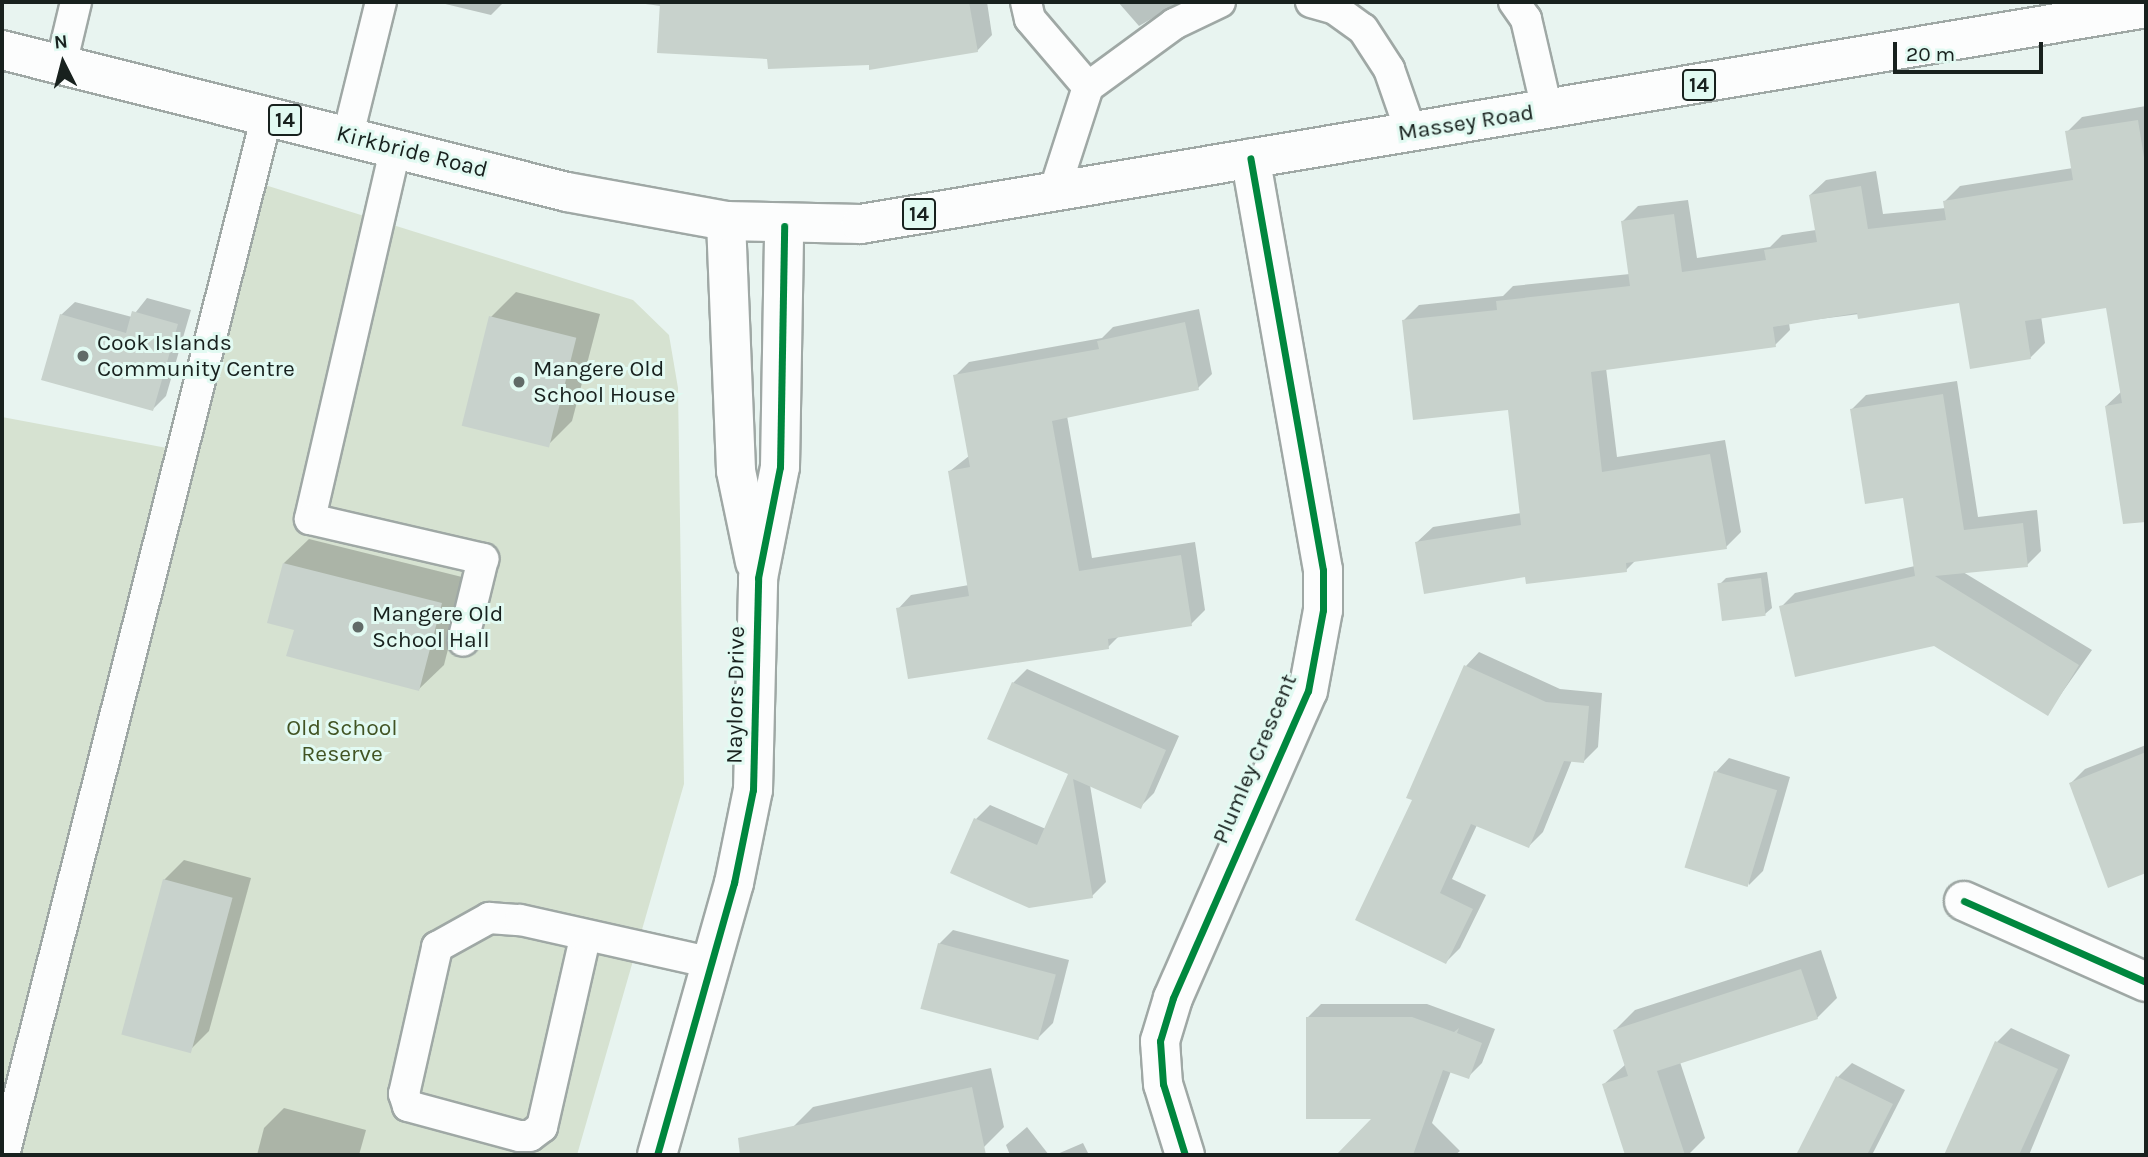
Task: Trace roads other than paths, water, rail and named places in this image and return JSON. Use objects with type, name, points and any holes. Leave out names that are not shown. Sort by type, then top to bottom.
[{"type":"street","name":"Massey Road","points":[[784,226],[861,224],[2146,8]]},
{"type":"street","name":"Kirkbride Road","points":[[2,50],[396,146],[567,192],[726,221],[784,226]]},
{"type":"street","name":"Plumley Crescent","points":[[1185,1155],[1163,1084],[1163,1030],[1173,998],[1308,691],[1324,610],[1323,570],[1250,158]]},
{"type":"street","name":"Naylors Drive","points":[[726,221],[736,471],[758,578]]},
{"type":"street","name":"Naylors Drive","points":[[657,1155],[734,883],[753,790],[758,578],[780,467],[784,226]]},
{"type":"street","points":[[1965,901],[2146,982]]},
{"type":"lane","points":[[61,65],[76,2]]},
{"type":"lane","points":[[348,135],[381,2]]},
{"type":"lane","points":[[1026,2],[1030,19],[1088,87]]},
{"type":"lane","points":[[1054,191],[1088,87],[1174,24],[1220,2]]},
{"type":"lane","points":[[1311,2],[1335,9],[1363,29],[1389,69],[1411,132]]},
{"type":"lane","points":[[1514,2],[1527,19],[1547,109]]},
{"type":"lane","points":[[4,1155],[267,116]]},
{"type":"lane","points":[[396,146],[310,519],[482,559],[463,641]]},
{"type":"lane","points":[[585,938],[542,1127],[530,1136],[519,1136],[408,1106],[404,1094],[437,947],[489,918],[520,920],[585,938],[712,963]]},
{"type":"place","name":"Cook Islands Community Centre","points":[[83,356]]},
{"type":"place","name":"Mangere Old School House","points":[[519,382]]},
{"type":"place","name":"Mangere Old School Hall","points":[[358,627]]},
{"type":"park label","name":"Old School Reserve","points":[[342,741]]}]
